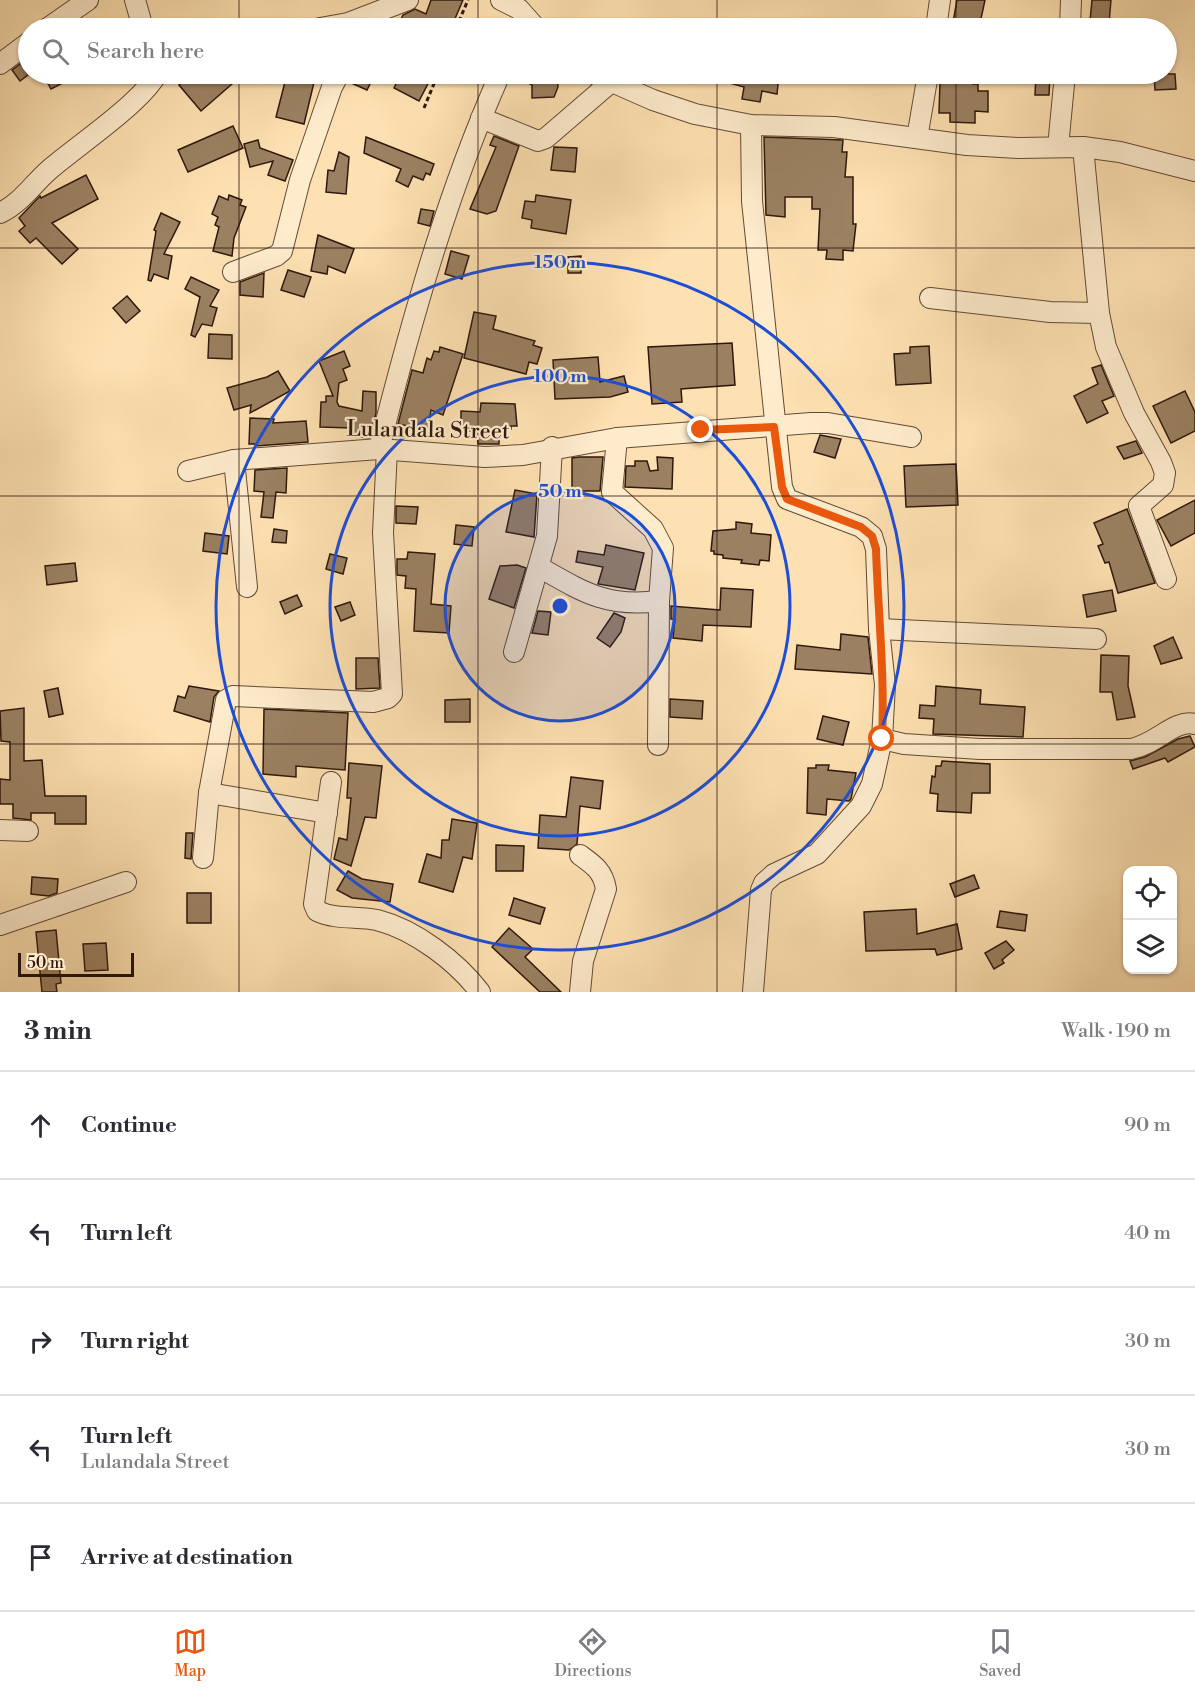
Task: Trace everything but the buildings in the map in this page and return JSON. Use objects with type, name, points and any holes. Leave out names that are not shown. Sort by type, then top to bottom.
[{"type":"street","points":[[62,18],[88,0]]},
{"type":"street","points":[[135,0],[140,18]]},
{"type":"street","points":[[376,18],[408,0]]},
{"type":"street","points":[[501,0],[525,16]]},
{"type":"street","points":[[937,18],[940,0]]},
{"type":"street","points":[[1070,18],[1071,0]]},
{"type":"street","points":[[0,64],[18,50]]},
{"type":"street","points":[[0,213],[14,206],[43,175],[143,93],[150,84]]},
{"type":"street","points":[[233,272],[276,256],[282,251],[300,180],[334,84]]},
{"type":"street","points":[[204,858],[209,793],[226,700],[233,696],[373,702],[388,699],[392,694],[383,533],[383,449],[416,311],[481,118],[496,84]]},
{"type":"street","points":[[481,118],[538,141],[546,138],[596,84]]},
{"type":"street","points":[[618,84],[695,114],[751,125],[834,127],[967,145],[1083,147],[1120,152],[1195,171]]},
{"type":"street","points":[[917,138],[926,84]]},
{"type":"street","points":[[1058,147],[1064,84]]},
{"type":"street","points":[[751,125],[752,201],[782,487],[787,499],[861,527],[872,536],[876,549],[879,629],[885,685],[882,739],[872,784],[854,815],[816,854],[774,874],[760,890],[753,992]]},
{"type":"street","points":[[1083,147],[1099,313],[1106,347],[1134,413],[1165,473],[1163,485],[1139,506],[1166,579]]},
{"type":"street","points":[[930,298],[1050,312],[1099,313]]},
{"type":"street","name":"Lulandala Street","points":[[188,471],[234,460],[383,449],[485,457],[524,454],[552,447],[617,438],[828,423],[911,437]]},
{"type":"street","points":[[617,438],[612,492],[659,537],[663,549],[659,601],[658,745]]},
{"type":"street","points":[[514,652],[547,536],[552,447]]},
{"type":"street","points":[[234,460],[247,587]]},
{"type":"street","points":[[539,567],[597,598],[620,603],[659,601]]},
{"type":"street","points":[[879,629],[1096,639]]},
{"type":"street","points":[[882,739],[904,744],[980,749],[1131,749],[1146,746],[1180,723],[1195,724]]},
{"type":"street","points":[[331,782],[314,904],[317,911],[349,918],[377,920],[402,930],[465,972],[480,992]]},
{"type":"street","points":[[209,793],[327,813]]},
{"type":"street","points":[[0,830],[28,831]]},
{"type":"street","points":[[580,855],[599,869],[606,889],[583,961],[580,992]]},
{"type":"street","points":[[0,925],[126,882]]},
{"type":"path","points":[[460,18],[468,0]]},
{"type":"path","points":[[424,108],[434,84]]},
{"type":"route","points":[[701,430],[774,427],[782,487],[787,499],[861,527],[872,536],[876,549],[879,629],[885,685],[882,739]]}]
